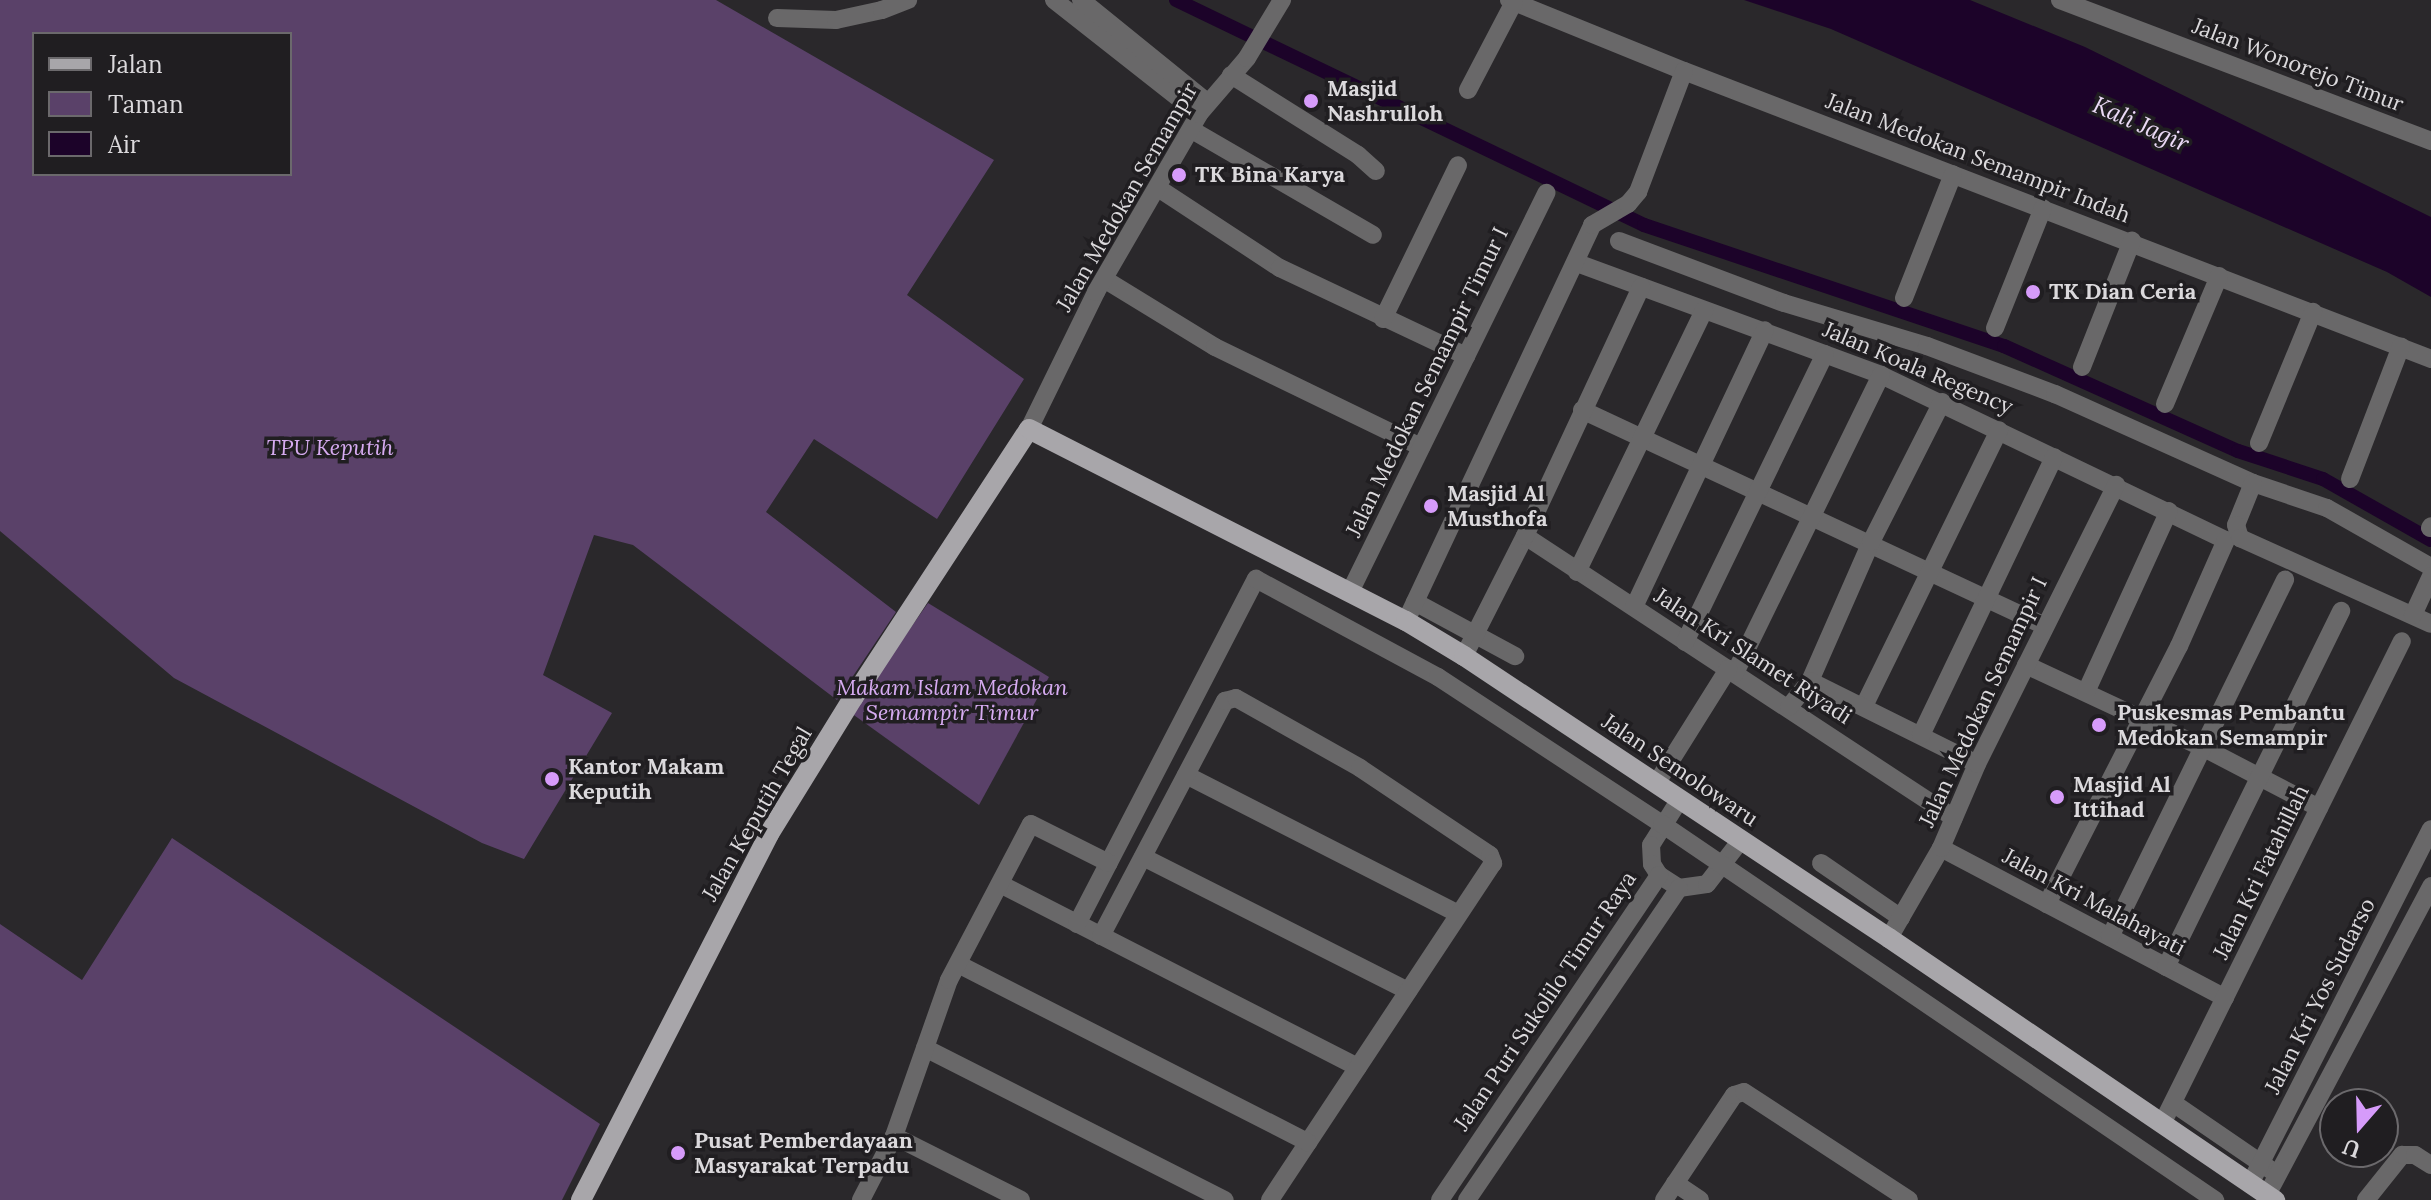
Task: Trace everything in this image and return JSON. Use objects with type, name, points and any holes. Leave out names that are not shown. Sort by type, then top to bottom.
[{"type":"main road","name":"Jalan Semolowaru","points":[[1029,429],[1406,621],[1464,656],[1656,784],[1731,854],[1889,938],[2162,1124],[2213,1187],[2258,1194]]},
{"type":"main road","name":"Jalan Keputih Tegal","points":[[581,1200],[769,834],[860,687],[1029,429]]},
{"type":"street","points":[[777,18],[836,20],[882,10],[908,0]]},
{"type":"street","points":[[1054,0],[1199,115]]},
{"type":"street","points":[[1081,0],[1199,115],[1223,151],[1373,235]]},
{"type":"street","name":"Jalan Medokan Semampir","points":[[1029,429],[1104,279],[1199,115],[1247,58],[1282,0]]},
{"type":"street","name":"Jalan Wonorejo Timur","points":[[2060,0],[2431,141]]},
{"type":"street","points":[[1468,90],[1512,1]]},
{"type":"street","name":"Jalan Medokan Semampir Indah","points":[[1512,1],[1684,71],[2132,241],[2431,359]]},
{"type":"street","points":[[1406,621],[1577,263],[1586,237],[1598,219],[1628,204],[1638,192],[1684,71]]},
{"type":"street","points":[[1231,75],[1358,155],[1376,171]]},
{"type":"street","points":[[1383,319],[1458,165]]},
{"type":"street","points":[[1904,298],[1953,174]]},
{"type":"street","points":[[1158,188],[1280,268],[1466,356]]},
{"type":"street","name":"Jalan Medokan Semampir Timur I","points":[[1350,592],[1546,193]]},
{"type":"street","points":[[1995,328],[2043,208]]},
{"type":"street","points":[[1619,241],[1784,303],[1927,346],[2055,394],[2253,483],[2327,508],[2431,567]]},
{"type":"street","points":[[2082,367],[2132,241]]},
{"type":"street","name":"Jalan Koala Regency","points":[[1577,263],[1881,375],[2223,537],[2431,624]]},
{"type":"street","points":[[2165,404],[2219,276]]},
{"type":"street","points":[[1104,279],[1215,347],[1421,447]]},
{"type":"street","points":[[1464,656],[1525,536],[1641,287]]},
{"type":"street","points":[[1577,572],[1704,310]]},
{"type":"street","points":[[2259,443],[2313,312]]},
{"type":"street","points":[[1634,607],[1765,330]]},
{"type":"street","points":[[2350,479],[2401,346]]},
{"type":"street","points":[[1685,642],[1825,354]]},
{"type":"street","points":[[1656,784],[1732,671],[1814,518],[1881,375]]},
{"type":"street","points":[[1789,707],[1810,681],[1871,542],[1942,402]]},
{"type":"street","points":[[1582,410],[1871,542],[2045,626]]},
{"type":"street","points":[[1864,706],[1999,430]]},
{"type":"street","points":[[1921,735],[2054,457]]},
{"type":"street","points":[[2047,904],[2233,540],[2253,483]]},
{"type":"street","name":"Jalan Medokan Semampir I","points":[[1889,938],[1941,848],[1977,764],[2116,485]]},
{"type":"street","points":[[2086,692],[2169,511]]},
{"type":"street","name":"Jalan Kri Slamet Riyadi","points":[[1525,536],[1954,818]]},
{"type":"street","points":[[2413,615],[2431,576]]},
{"type":"street","points":[[1077,924],[1256,579],[1438,677],[1663,822],[1731,854],[2213,1187]]},
{"type":"street","points":[[2110,937],[2285,580]]},
{"type":"street","points":[[1415,602],[1515,656]]},
{"type":"street","points":[[2166,967],[2341,611]]},
{"type":"street","name":"Jalan Kri Fatahillah","points":[[2162,1124],[2402,641]]},
{"type":"street","points":[[2026,665],[2202,747],[2319,808]]},
{"type":"street","points":[[1810,681],[1977,764]]},
{"type":"street","points":[[1101,936],[1225,701],[1236,698],[1360,768],[1490,855],[1493,863],[1270,1200]]},
{"type":"street","points":[[1186,775],[1459,914]]},
{"type":"street","name":"Jalan Puri Sukolilo Timur Raya","points":[[1440,1200],[1659,875],[1652,864],[1651,845],[1678,802]]},
{"type":"street","points":[[861,1200],[894,1136],[958,964],[1031,824],[1109,863]]},
{"type":"street","name":"Jalan Kri Yos Sudarso","points":[[2258,1194],[2262,1164],[2431,829]]},
{"type":"street","name":"Jalan Kri Malahayati","points":[[1941,848],[2225,998]]},
{"type":"street","points":[[1659,875],[1679,888],[1707,884],[1731,854]]},
{"type":"street","points":[[1143,857],[1408,991]]},
{"type":"street","points":[[1821,863],[1901,918]]},
{"type":"street","points":[[1000,884],[1358,1067]]},
{"type":"street","points":[[2258,1194],[2279,1176],[2431,886]]},
{"type":"street","points":[[1467,1200],[1679,888]]},
{"type":"street","points":[[958,964],[1308,1142]]},
{"type":"street","points":[[2335,1020],[2356,1030]]},
{"type":"street","points":[[925,1048],[1225,1200]]},
{"type":"street","points":[[1664,1200],[1734,1095],[1750,1094],[1909,1200]]},
{"type":"street","points":[[2173,1103],[2279,1176]]},
{"type":"street","points":[[894,1136],[1021,1200]]},
{"type":"street","points":[[2366,1200],[2402,1155],[2415,1155],[2431,1165]]},
{"type":"street","points":[[1464,1164],[1482,1179]]},
{"type":"street","points":[[1675,1183],[1700,1200]]},
{"type":"green space","name":"TPU Keputih","points":[[0,0],[716,0],[994,160],[907,295],[1024,379],[937,519],[814,439],[766,512],[896,612],[837,700],[633,545],[594,535],[543,675],[612,713],[524,859],[482,843],[174,678],[0,531]]},
{"type":"green space","name":"Makam Islam Medokan Semampir Timur","points":[[928,603],[1049,677],[979,805],[851,713]]},
{"type":"green space","points":[[172,838],[600,1124],[562,1200],[0,1200],[0,924],[82,980]]},
{"type":"water","name":"Kali Jagir","points":[[1744,0],[1970,0],[2085,47],[2431,217],[2431,297],[2387,272],[1831,29]]},
{"type":"waterway","points":[[1176,0],[1644,225],[2004,346],[2238,451],[2323,479],[2431,540]]},
{"type":"place","name":"Masjid Nashrulloh","points":[[1311,101]]},
{"type":"place","name":"TK Bina Karya","points":[[1179,175]]},
{"type":"place","name":"TK Dian Ceria","points":[[2033,292]]},
{"type":"place","name":"Masjid Al Musthofa","points":[[1431,506]]},
{"type":"place","name":"Puskesmas Pembantu Medokan Semampir","points":[[2099,725]]},
{"type":"place","name":"Kantor Makam Keputih","points":[[552,779]]},
{"type":"place","name":"Masjid Al Ittihad","points":[[2057,797]]},
{"type":"place","name":"Pusat Pemberdayaan Masyarakat Terpadu","points":[[678,1153]]}]
